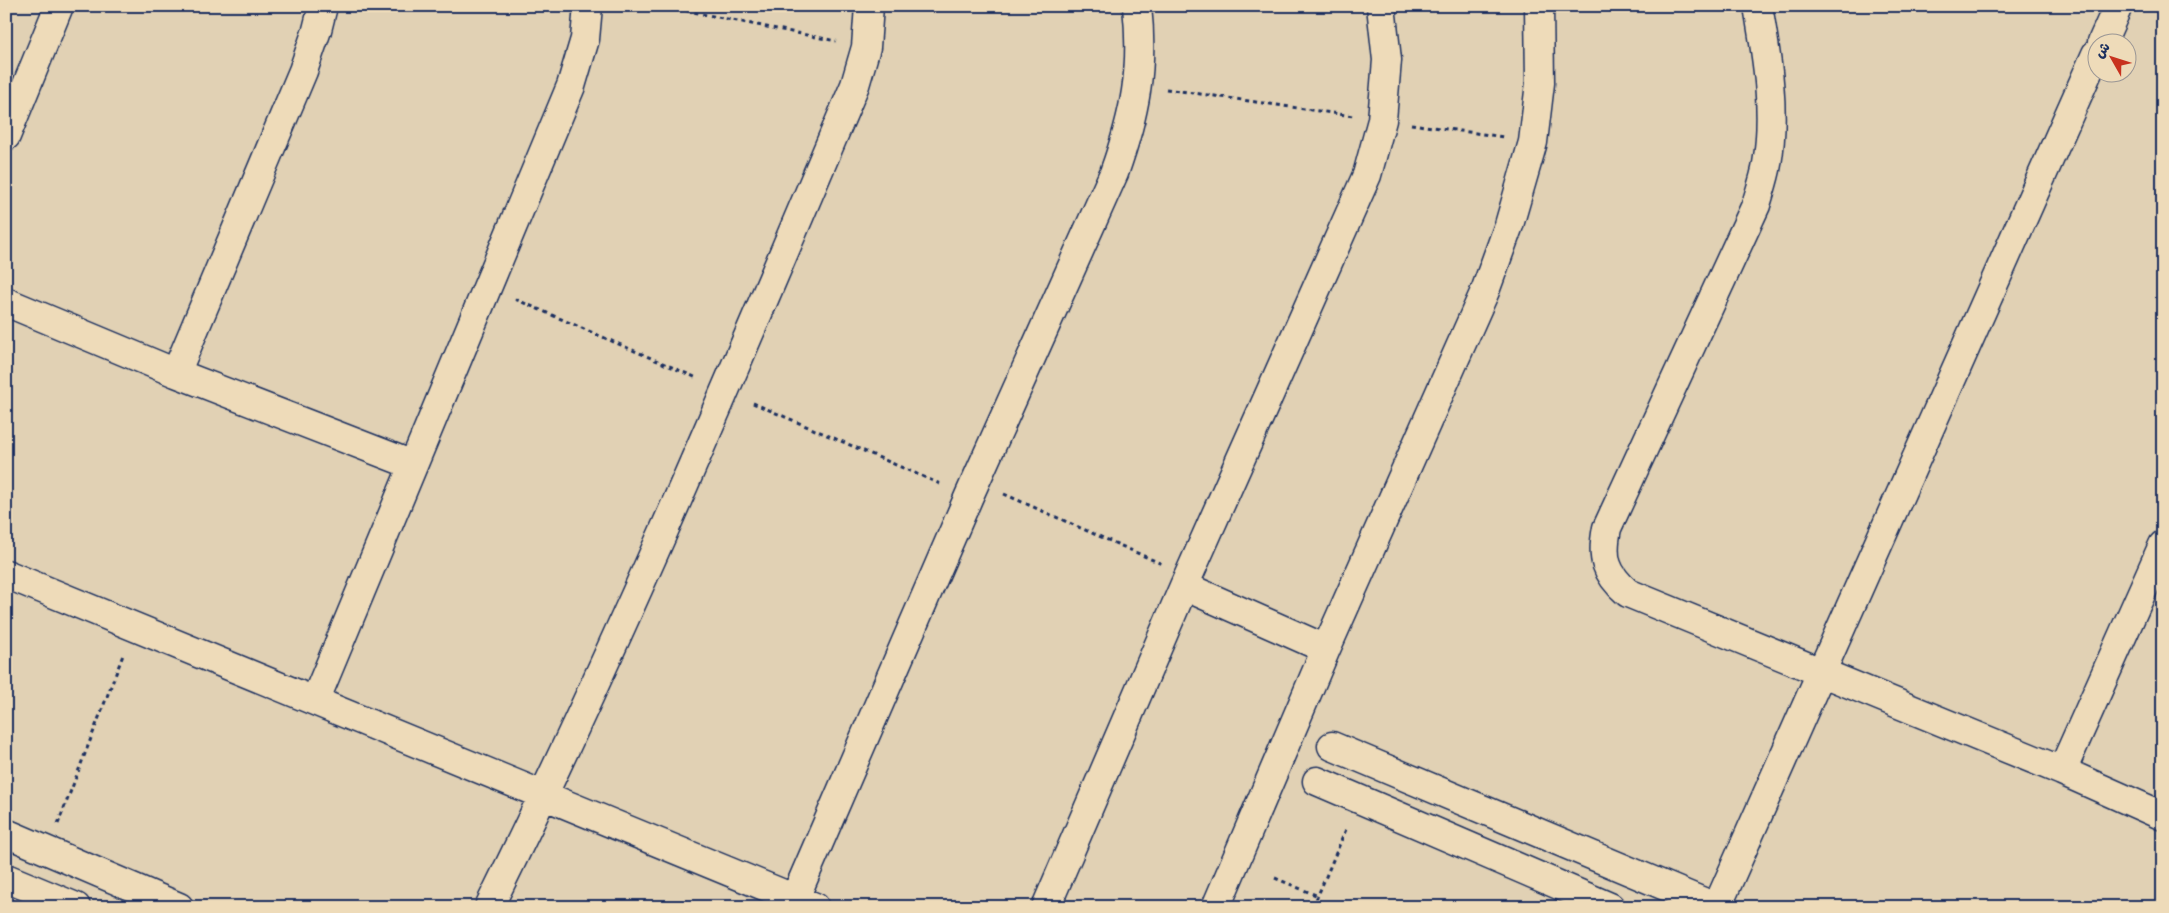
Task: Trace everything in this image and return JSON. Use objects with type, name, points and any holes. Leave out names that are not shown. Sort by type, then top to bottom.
[{"type":"street","points":[[6,136],[59,6]]},
{"type":"street","points":[[176,373],[303,71],[323,6]]},
{"type":"street","points":[[315,701],[571,86],[585,39],[588,6]]},
{"type":"street","points":[[489,907],[544,796],[729,382],[855,85],[866,47],[869,6]]},
{"type":"street","points":[[6,574],[805,903],[976,481],[1114,173],[1129,130],[1138,85],[1140,36],[1137,6]]},
{"type":"street","points":[[1046,907],[1187,581],[1367,175],[1382,120],[1387,60],[1381,6]]},
{"type":"street","points":[[1216,907],[1326,649],[1485,291],[1509,226],[1533,142],[1540,83],[1539,6]]},
{"type":"street","points":[[1758,6],[1770,80],[1770,139],[1767,164],[1756,205],[1607,528],[1604,546],[1606,565],[1615,581],[1628,593],[2062,771],[2163,816]]},
{"type":"street","points":[[2106,32],[2118,6]]},
{"type":"street","points":[[1332,746],[1716,907],[2086,76]]},
{"type":"street","points":[[6,302],[176,373],[413,465]]},
{"type":"street","points":[[2062,771],[2163,545]]},
{"type":"street","points":[[1187,581],[1326,649]]},
{"type":"street","points":[[1317,781],[1610,907]]},
{"type":"street","points":[[1481,851],[1496,814]]},
{"type":"street","points":[[6,832],[179,907]]},
{"type":"street","points":[[6,878],[76,907]]},
{"type":"path","points":[[663,6],[866,47]]},
{"type":"path","points":[[1138,85],[1533,142]]},
{"type":"path","points":[[976,481],[1187,581]]},
{"type":"path","points":[[48,850],[134,626]]},
{"type":"path","points":[[1313,907],[1359,798]]},
{"type":"path","points":[[1275,878],[1318,896]]}]
